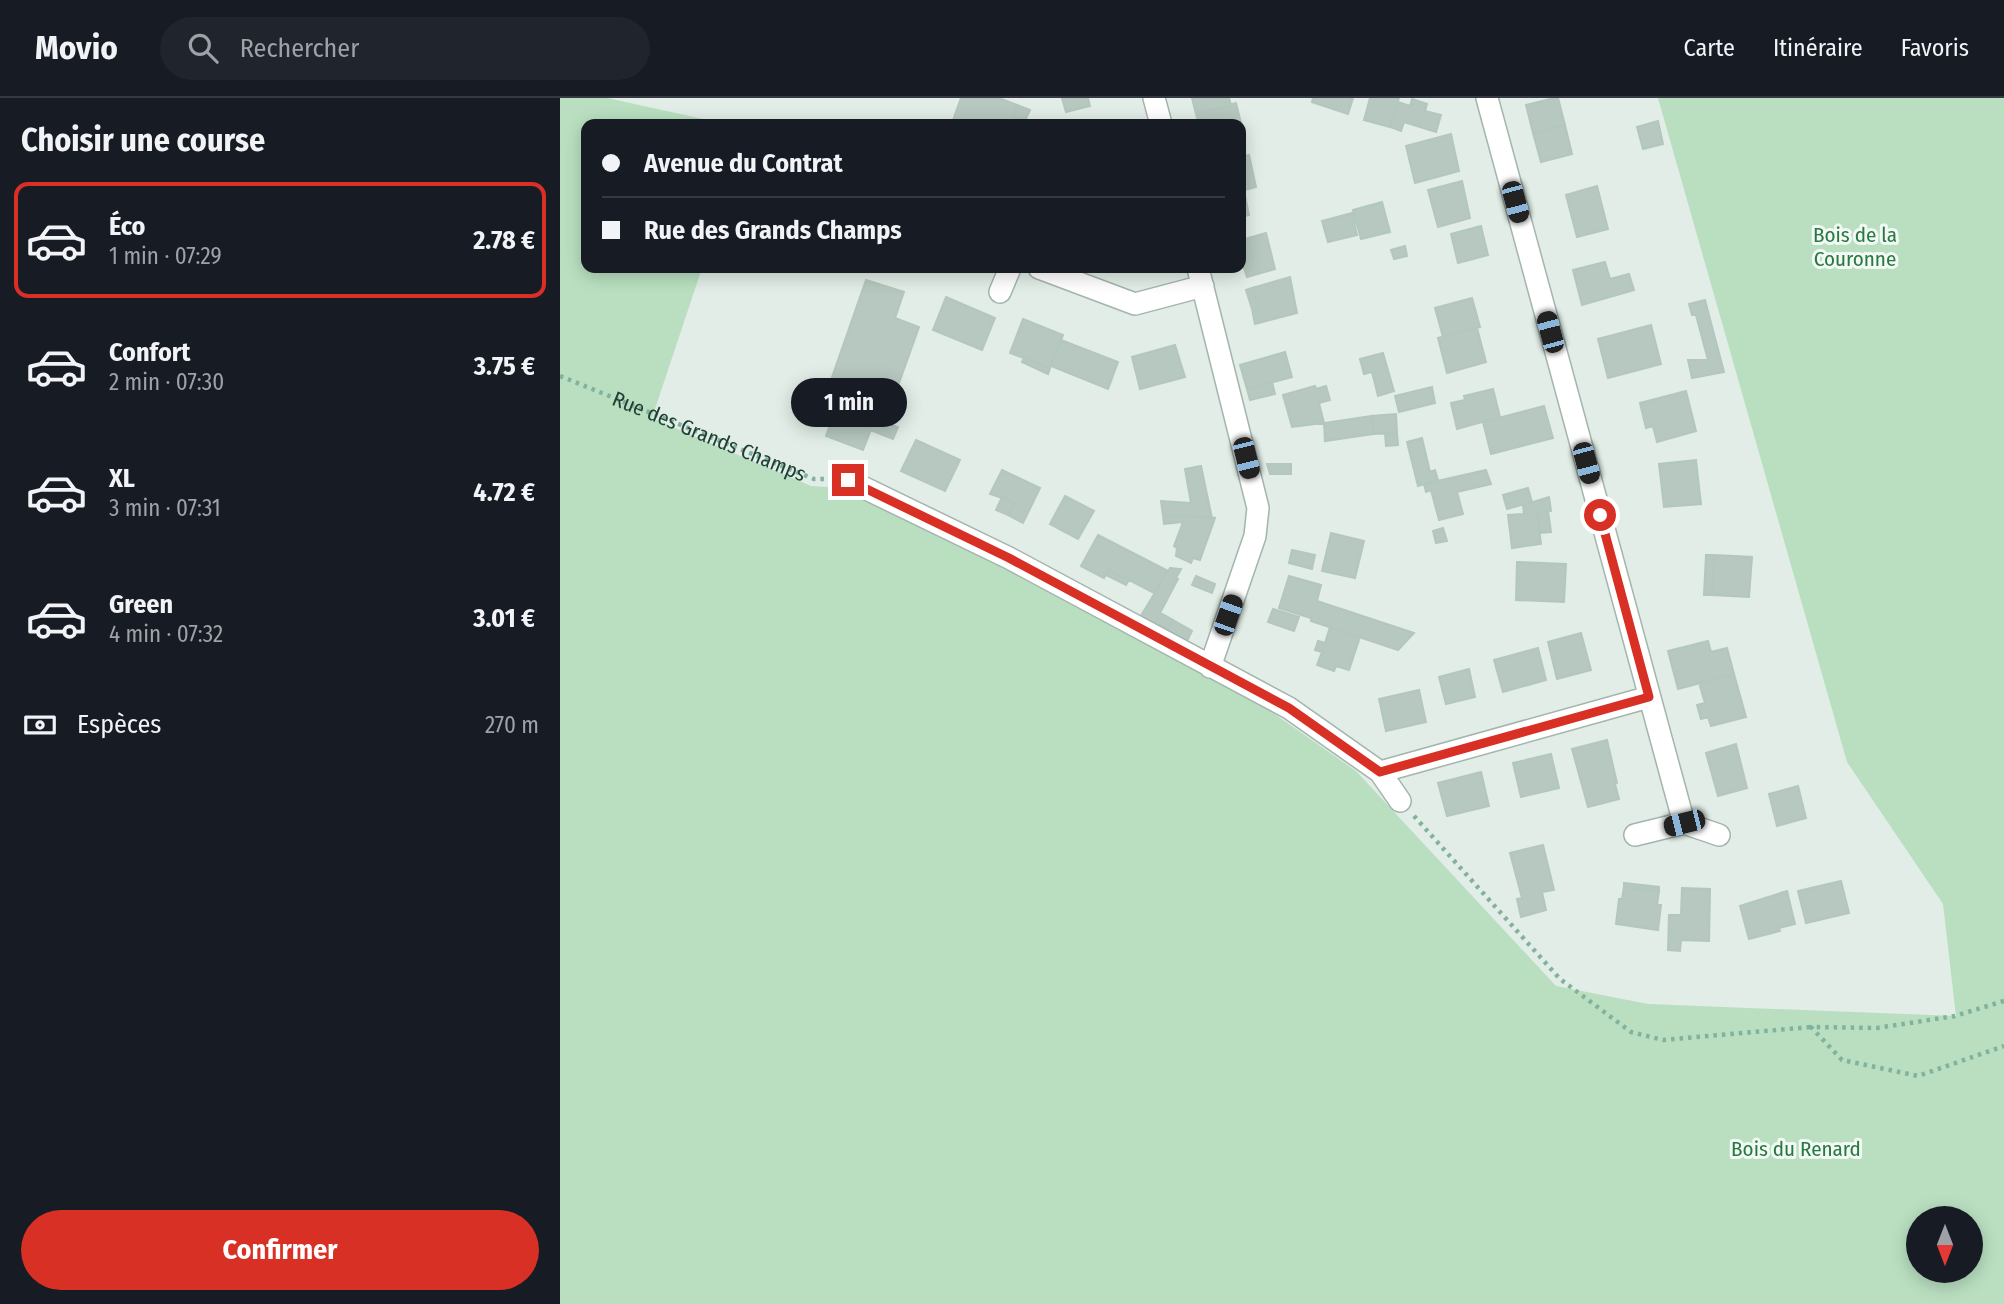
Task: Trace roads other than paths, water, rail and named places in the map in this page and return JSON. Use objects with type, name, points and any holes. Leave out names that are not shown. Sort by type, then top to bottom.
[{"type":"street","points":[[1154,98],[1160,119]]},
{"type":"street","points":[[1487,98],[1684,823]]},
{"type":"street","points":[[1000,292],[1008,273]]},
{"type":"street","points":[[1053,273],[1135,303],[1201,277],[1258,508],[1255,536],[1209,667]]},
{"type":"street","points":[[848,480],[1009,558],[1289,708],[1380,772],[1401,801]]},
{"type":"street","points":[[1380,772],[1649,697]]},
{"type":"street","points":[[1635,835],[1684,823],[1719,835]]},
{"type":"park label","name":"Bois de la Couronne","points":[[1855,247]]},
{"type":"park label","name":"Bois du Renard","points":[[1796,1149]]}]
